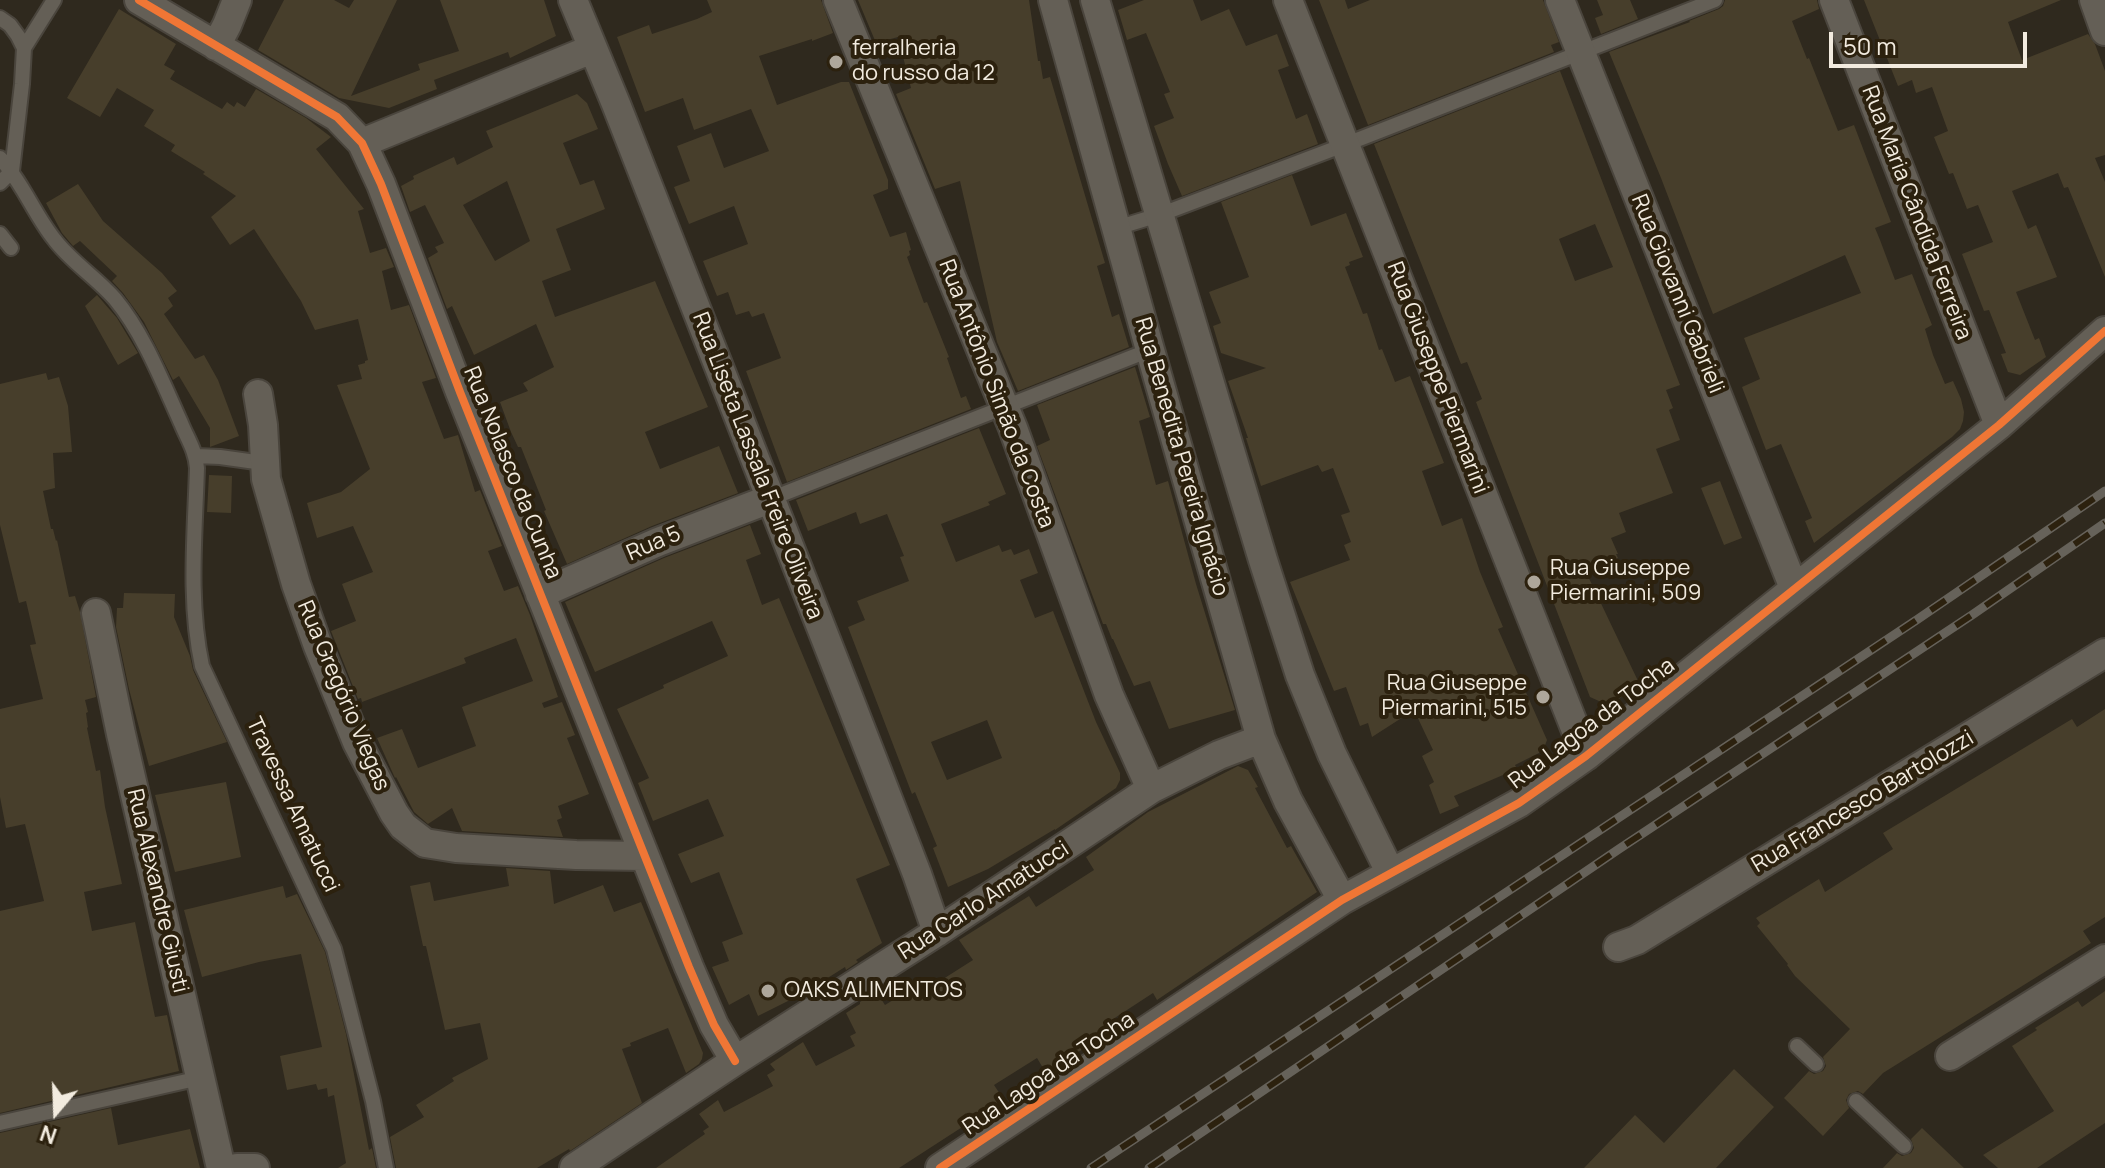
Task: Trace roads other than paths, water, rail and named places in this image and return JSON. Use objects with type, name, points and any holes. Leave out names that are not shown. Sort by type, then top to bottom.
[{"type":"street","name":"Rua Nolasco da Cunha","points":[[139,0],[337,117],[362,143],[381,184],[405,252],[644,856],[703,1001],[735,1061]]},
{"type":"street","points":[[216,46],[237,0]]},
{"type":"street","name":"Rua Liseta Lassala Freire Oliveira","points":[[573,0],[893,810],[937,932]]},
{"type":"street","name":"Rua Antônio Simão da Costa","points":[[838,0],[1005,408],[1109,695],[1151,789]]},
{"type":"street","name":"Rua Benedita Pereira Ignácio","points":[[1053,0],[1261,739],[1288,801],[1342,900]]},
{"type":"street","points":[[1095,0],[1300,675],[1332,754],[1390,872]]},
{"type":"street","name":"Rua Giuseppe Piermarini","points":[[1288,0],[1586,756]]},
{"type":"street","name":"Rua Giovanni Gabrieli","points":[[1560,0],[1794,588]]},
{"type":"street","name":"Rua Maria Cândida Ferreira","points":[[1834,0],[1999,425]]},
{"type":"street","points":[[2094,0],[2105,31]]},
{"type":"street","points":[[362,143],[592,49]]},
{"type":"street","name":"Rua Lagoa da Tocha","points":[[940,1168],[1342,900],[1519,803],[1586,756],[1999,425],[2105,331]]},
{"type":"street","name":"Rua Gregório Viegas","points":[[258,394],[263,425],[263,463],[278,525],[318,646],[357,742],[403,826],[425,843],[456,848],[644,856]]},
{"type":"street","name":"Rua 5","points":[[540,594],[669,537],[770,499]]},
{"type":"street","name":"Rua Alexandre Giusti","points":[[96,613],[221,1168]]},
{"type":"street","name":"Rua Francesco Bartolozzi","points":[[1618,947],[1637,940],[2105,653]]},
{"type":"street","name":"Rua Carlo Amatucci","points":[[574,1168],[1151,789],[1219,755],[1261,739]]},
{"type":"street","points":[[1950,1056],[2105,959]]},
{"type":"street","points":[[237,1168],[255,1168]]},
{"type":"lane","points":[[0,183],[12,171],[24,48],[54,0]]},
{"type":"lane","points":[[1116,228],[1159,215],[1344,145],[1715,0]]},
{"type":"lane","points":[[0,18],[10,25],[24,48]]},
{"type":"lane","points":[[0,158],[12,171],[52,237],[100,282],[129,319],[196,456],[263,463]]},
{"type":"lane","points":[[0,234],[11,248]]},
{"type":"lane","points":[[770,499],[1150,350]]},
{"type":"lane","name":"Travessa Amatucci","points":[[196,456],[194,572],[202,666],[334,949],[373,1101],[386,1168]]},
{"type":"lane","points":[[1797,1046],[1816,1064]]},
{"type":"lane","points":[[0,1123],[200,1078]]},
{"type":"lane","points":[[1856,1101],[1904,1146]]},
{"type":"railway","points":[[1091,1168],[1918,619],[2105,491]]},
{"type":"railway","points":[[1149,1168],[2105,523]]},
{"type":"place","name":"ferralheria do russo da 12","points":[[836,62]]},
{"type":"place","name":"Rua Giuseppe Piermarini, 509","points":[[1534,582]]},
{"type":"place","name":"Rua Giuseppe Piermarini, 515","points":[[1543,697]]},
{"type":"place","name":"OAKS ALIMENTOS","points":[[768,991]]}]
